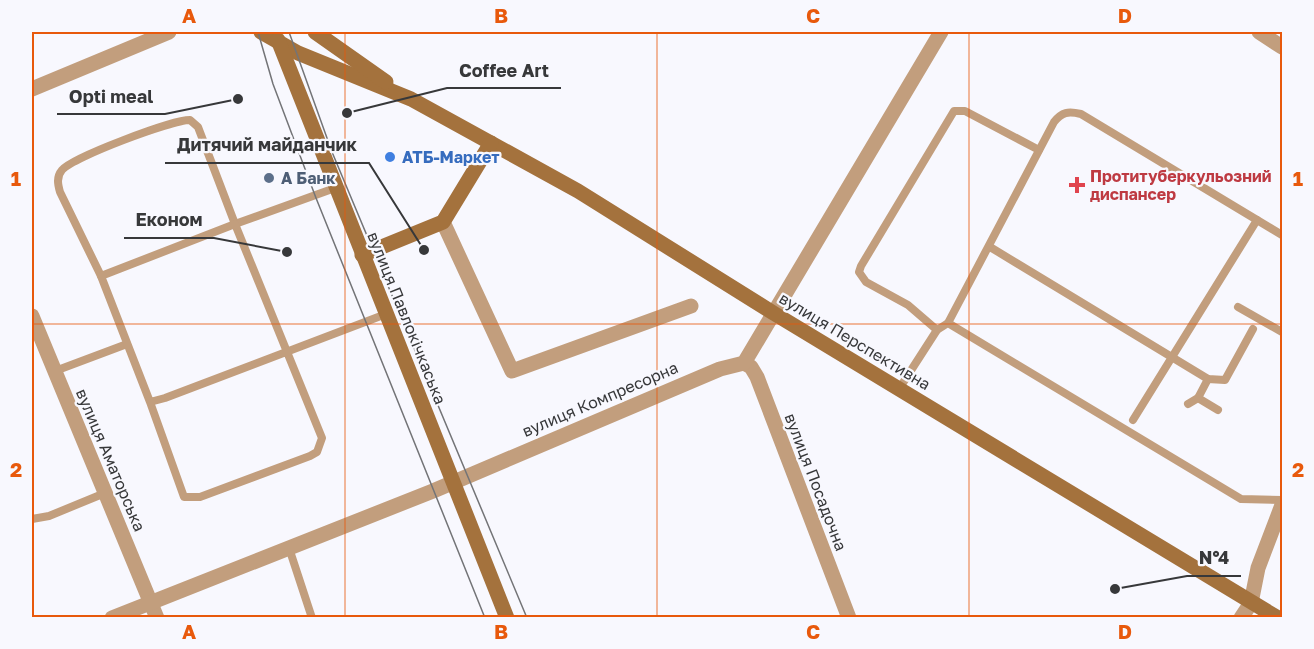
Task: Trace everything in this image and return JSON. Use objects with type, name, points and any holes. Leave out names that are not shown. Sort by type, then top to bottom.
[{"type":"street","points":[[32,89],[169,32]]},
{"type":"street","name":"вулиця Перспективна","points":[[261,32],[411,99],[579,191],[775,314],[1278,618]]},
{"type":"street","name":"вулиця Перспективна","points":[[315,32],[411,99]]},
{"type":"street","points":[[744,363],[941,32]]},
{"type":"street","points":[[1258,32],[1282,47]]},
{"type":"street","name":"вулиця Павлокічкаська","points":[[277,38],[507,618]]},
{"type":"street","points":[[362,255],[443,222],[491,143]]},
{"type":"street","points":[[443,222],[512,371],[691,306]]},
{"type":"street","name":"вулиця Аматорська","points":[[32,316],[157,618]]},
{"type":"street","name":"вулиця Компресорна","points":[[112,618],[453,482],[720,369],[744,363]]},
{"type":"street","name":"вулиця Посадочна","points":[[744,363],[751,367],[757,378],[849,618]]},
{"type":"street","points":[[1241,618],[1251,603],[1258,568],[1282,505]]},
{"type":"lane","points":[[937,330],[908,305],[866,282],[859,272],[861,266],[954,111],[966,111],[1039,150]]},
{"type":"lane","points":[[899,389],[937,330],[948,323],[1039,150],[1061,114],[1071,111],[1080,114],[1282,235]]},
{"type":"lane","points":[[190,120],[195,123],[235,224],[285,352],[322,438],[316,452],[196,497],[184,496],[100,276],[60,192],[58,178],[63,168],[106,148],[175,122],[190,120]]},
{"type":"lane","points":[[100,276],[335,188]]},
{"type":"lane","points":[[1133,420],[1257,220]]},
{"type":"lane","points":[[990,247],[1208,379],[1225,380],[1253,329]]},
{"type":"lane","points":[[1238,307],[1282,332]]},
{"type":"lane","points":[[150,402],[386,314]]},
{"type":"lane","points":[[948,323],[1241,499],[1282,500]]},
{"type":"lane","points":[[55,372],[127,344]]},
{"type":"lane","points":[[1188,404],[1198,398],[1208,379]]},
{"type":"lane","points":[[1198,398],[1218,410]]},
{"type":"lane","points":[[32,519],[50,516],[105,493]]},
{"type":"lane","points":[[289,548],[312,618]]},
{"type":"tram line","points":[[258,32],[273,84],[316,198],[485,618]]},
{"type":"tram line","points":[[289,32],[332,152],[527,618]]},
{"type":"place","name":"Opti meal","points":[[238,99]]},
{"type":"place","name":"Coffee Art","points":[[347,113]]},
{"type":"place","name":"АТБ-Маркет","points":[[390,157]]},
{"type":"place","name":"А Банк","points":[[269,178]]},
{"type":"place","name":"Протитуберкульозний диспансер","points":[[1077,185]]},
{"type":"place","name":"Дитячий майданчик","points":[[424,250]]},
{"type":"place","name":"Економ","points":[[287,252]]},
{"type":"place","name":"N°4","points":[[1115,589]]}]
